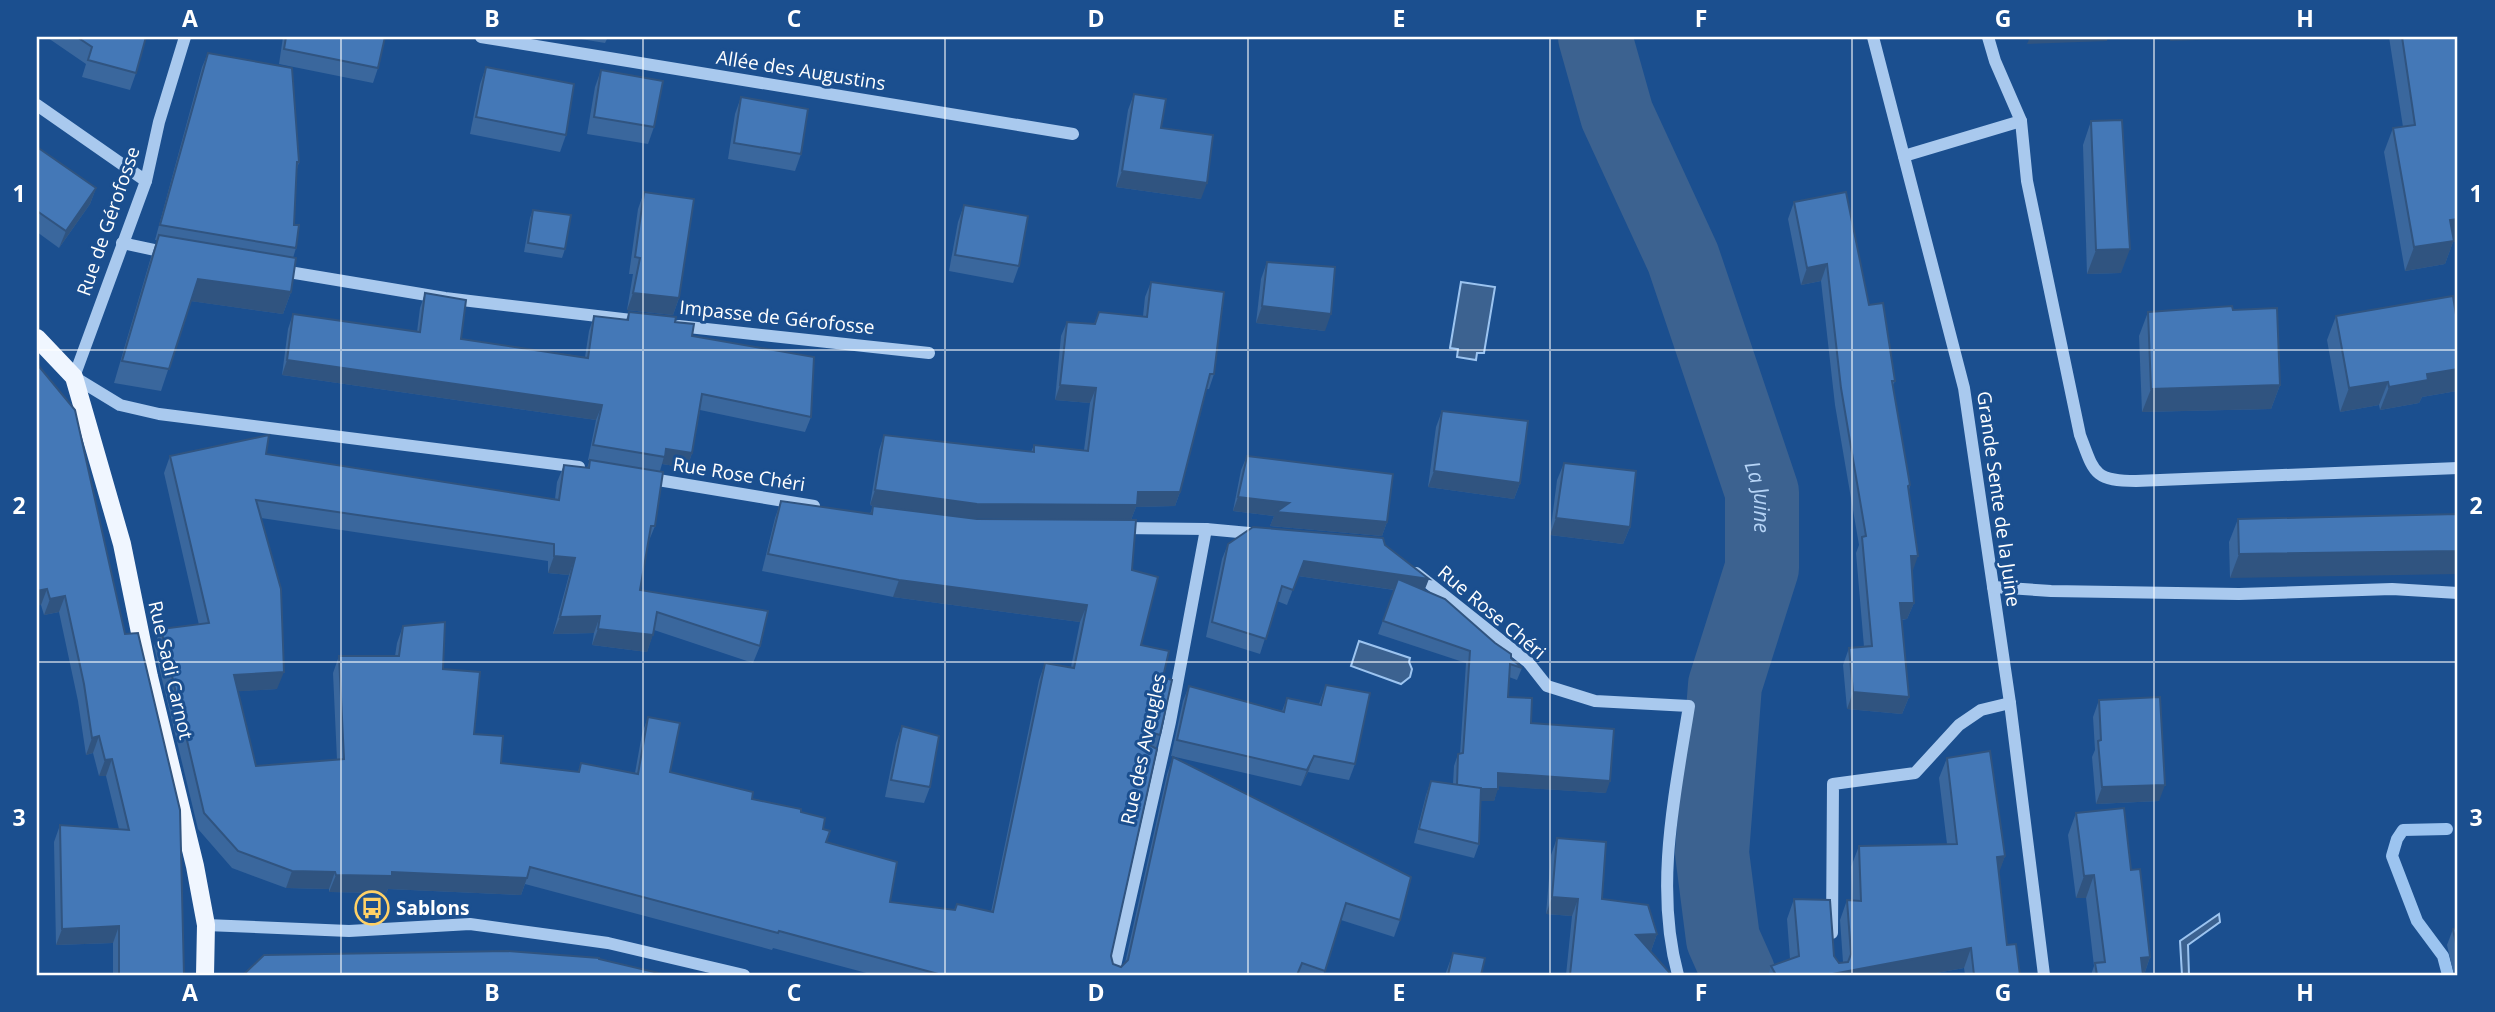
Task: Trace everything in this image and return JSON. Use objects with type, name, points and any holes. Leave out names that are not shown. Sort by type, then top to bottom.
[{"type":"main road","points":[[37,338],[74,377]]},
{"type":"main road","name":"Rue Sadi Carnot","points":[[74,377],[122,544],[149,677],[195,866],[206,925],[205,975]]},
{"type":"street","name":"Rue de Gérofosse","points":[[74,377],[146,181],[159,122],[185,37]]},
{"type":"street","name":"Allée des Augustins","points":[[481,37],[1073,134]]},
{"type":"street","name":"Grande Sente de la Juine","points":[[1873,37],[1964,388],[2010,703],[2044,975]]},
{"type":"street","points":[[1989,37],[1995,61],[2021,121],[2026,181],[2080,435],[2092,468],[2110,481],[2458,468]]},
{"type":"street","points":[[37,105],[146,181]]},
{"type":"street","points":[[1904,156],[2021,121]]},
{"type":"street","points":[[122,243],[181,254]]},
{"type":"street","name":"Impasse de Gérofosse","points":[[261,268],[445,298],[929,353]]},
{"type":"street","points":[[74,377],[120,405],[159,414],[598,470]]},
{"type":"street","name":"Rue Rose Chéri","points":[[638,477],[826,508]]},
{"type":"street","points":[[1103,527],[1206,529],[1272,535]]},
{"type":"street","name":"Rue des Aveugles","points":[[1113,975],[1170,722],[1206,529]]},
{"type":"street","name":"Rue Rose Chéri","points":[[1402,562],[1528,662],[1547,686],[1595,701],[1689,706],[1668,835],[1669,940],[1678,975]]},
{"type":"street","points":[[1993,587],[2239,594],[2392,589],[2458,593]]},
{"type":"street","points":[[1833,948],[1833,785],[1915,773],[1959,725],[1981,710],[2010,703]]},
{"type":"street","points":[[206,925],[349,931],[470,924],[608,943],[744,975]]},
{"type":"water","points":[[1461,282],[1495,287],[1484,353],[1477,353],[1476,360],[1457,357],[1458,349],[1450,348]]},
{"type":"water","points":[[1359,641],[1410,658],[1410,677],[1401,684],[1351,666]]},
{"type":"water","points":[[2219,914],[2220,922],[2188,945],[2189,975],[2182,975],[2180,941]]},
{"type":"building","points":[[77,37],[146,37],[136,73],[88,60],[92,47]]},
{"type":"building","points":[[286,37],[385,37],[378,68],[284,49]]},
{"type":"building","points":[[2402,37],[2458,37],[2458,219],[2450,220],[2454,241],[2414,247],[2393,128],[2415,125]]},
{"type":"building","points":[[208,53],[292,68],[299,162],[294,225],[299,225],[296,248],[160,225]]},
{"type":"building","points":[[486,67],[574,84],[566,135],[476,117]]},
{"type":"building","points":[[601,70],[663,81],[654,127],[594,117]]},
{"type":"building","points":[[1134,94],[1166,99],[1161,128],[1213,135],[1207,183],[1122,171]]},
{"type":"building","points":[[741,97],[808,109],[801,154],[734,143]]},
{"type":"building","points":[[2122,120],[2130,249],[2096,250],[2091,121]]},
{"type":"building","points":[[37,147],[96,188],[66,231],[37,211]]},
{"type":"building","points":[[644,192],[694,199],[679,298],[633,293],[640,258],[635,257]]},
{"type":"building","points":[[1846,192],[1869,305],[1883,303],[1895,381],[1892,381],[1910,485],[1918,556],[1911,556],[1914,603],[1900,603],[1909,697],[1853,692],[1849,648],[1872,646],[1862,537],[1866,536],[1841,388],[1827,264],[1807,268],[1794,202]]},
{"type":"building","points":[[964,205],[1028,216],[1019,266],[955,255]]},
{"type":"building","points":[[533,210],[571,215],[565,249],[528,243]]},
{"type":"building","points":[[159,235],[296,258],[291,292],[198,279],[169,369],[122,361]]},
{"type":"building","points":[[1267,262],[1335,267],[1331,314],[1262,306]]},
{"type":"building","points":[[1151,282],[1224,292],[1214,374],[1210,374],[1180,492],[1138,492],[1137,505],[977,504],[875,490],[884,435],[1034,452],[1034,445],[1088,451],[1096,388],[1060,385],[1067,322],[1095,324],[1099,312],[1147,317]]},
{"type":"building","points":[[425,293],[466,300],[461,339],[588,358],[594,316],[628,320],[629,312],[676,317],[675,322],[694,324],[692,336],[814,357],[811,417],[702,394],[692,453],[666,449],[665,457],[593,445],[602,405],[287,360],[293,314],[420,332]]},
{"type":"building","points":[[2453,296],[2458,327],[2458,369],[2427,374],[2428,380],[2389,387],[2388,382],[2349,388],[2336,316]]},
{"type":"building","points":[[2232,306],[2233,310],[2277,308],[2280,385],[2151,389],[2148,312]]},
{"type":"building","points":[[37,364],[75,410],[125,634],[138,633],[180,810],[184,975],[119,975],[119,926],[62,929],[60,825],[129,830],[112,759],[105,760],[99,736],[92,738],[84,684],[65,596],[50,599],[47,589],[37,591]]},
{"type":"building","points":[[1442,411],[1528,421],[1520,483],[1434,471]]},
{"type":"building","points":[[269,435],[266,454],[559,500],[564,465],[589,468],[590,460],[663,472],[655,526],[651,526],[640,590],[768,611],[760,646],[657,612],[653,635],[598,629],[600,616],[560,617],[575,558],[554,556],[554,544],[256,500],[281,589],[284,672],[234,675],[256,766],[344,759],[339,656],[399,656],[403,626],[445,622],[443,669],[480,672],[474,734],[503,736],[501,763],[579,772],[581,763],[638,774],[648,717],[680,723],[670,772],[753,792],[752,799],[801,809],[801,812],[825,818],[823,829],[830,831],[826,842],[897,862],[890,902],[955,910],[957,904],[993,912],[1045,663],[1074,668],[1087,605],[899,580],[768,554],[781,501],[872,514],[873,506],[977,519],[1136,520],[1132,570],[1158,577],[1141,645],[1169,651],[1163,677],[1172,680],[1160,735],[1146,731],[1142,741],[1157,749],[1111,956],[1113,964],[1121,967],[1128,960],[1173,757],[1411,877],[1400,920],[1346,903],[1325,971],[1302,963],[1297,975],[942,975],[530,867],[527,878],[392,872],[392,876],[336,875],[335,872],[292,871],[238,851],[204,813],[161,629],[209,623],[170,456]]},
{"type":"building","points":[[1247,456],[1393,474],[1387,522],[1276,512],[1289,503],[1238,497]]},
{"type":"building","points":[[1564,463],[1636,471],[1630,527],[1556,518]]},
{"type":"building","points":[[2458,514],[2458,551],[2239,554],[2238,519]]},
{"type":"building","points":[[1253,527],[1383,538],[1385,545],[1429,579],[1304,561],[1293,590],[1282,586],[1266,639],[1212,622],[1228,544]]},
{"type":"building","points":[[1398,579],[1445,599],[1511,654],[1511,658],[1522,668],[1510,664],[1508,697],[1532,698],[1531,723],[1614,729],[1610,781],[1498,773],[1498,789],[1457,785],[1458,754],[1463,753],[1470,651],[1383,621]]},
{"type":"building","points":[[1326,685],[1370,693],[1355,764],[1314,756],[1307,770],[1177,740],[1189,686],[1284,712],[1287,698],[1321,705]]},
{"type":"building","points":[[2160,697],[2165,785],[2102,787],[2098,741],[2101,740],[2099,700]]},
{"type":"building","points":[[902,726],[939,736],[930,787],[891,780]]},
{"type":"building","points":[[1990,751],[2005,856],[1997,857],[2007,945],[2016,944],[2020,975],[1974,975],[1971,948],[1834,975],[1776,975],[1771,966],[1799,956],[1794,899],[1830,900],[1834,956],[1839,963],[1848,962],[1851,954],[1847,900],[1861,901],[1859,846],[1957,844],[1947,758]]},
{"type":"building","points":[[1431,781],[1481,788],[1479,844],[1419,829]]},
{"type":"building","points":[[2124,808],[2131,870],[2140,869],[2150,957],[2141,958],[2143,975],[2097,975],[2095,963],[2105,962],[2094,875],[2084,876],[2076,813]]},
{"type":"building","points":[[1557,838],[1606,842],[1602,899],[1648,905],[1657,934],[1636,935],[1670,975],[1570,975],[1578,899],[1552,897]]},
{"type":"building","points":[[2458,928],[2458,953],[2453,929]]},
{"type":"building","points":[[508,951],[599,958],[667,975],[243,975],[264,955]]},
{"type":"building","points":[[1453,953],[1485,958],[1481,975],[1448,975]]},
{"type":"waterway","name":"La Juine","points":[[1595,37],[1617,115],[1683,258],[1762,492],[1762,568],[1725,685],[1712,853],[1723,939],[1739,975]]},
{"type":"waterway","points":[[2447,829],[2403,830],[2392,856],[2417,921],[2443,956],[2448,975]]},
{"type":"place","name":"Sablons","points":[[372,908]]}]
